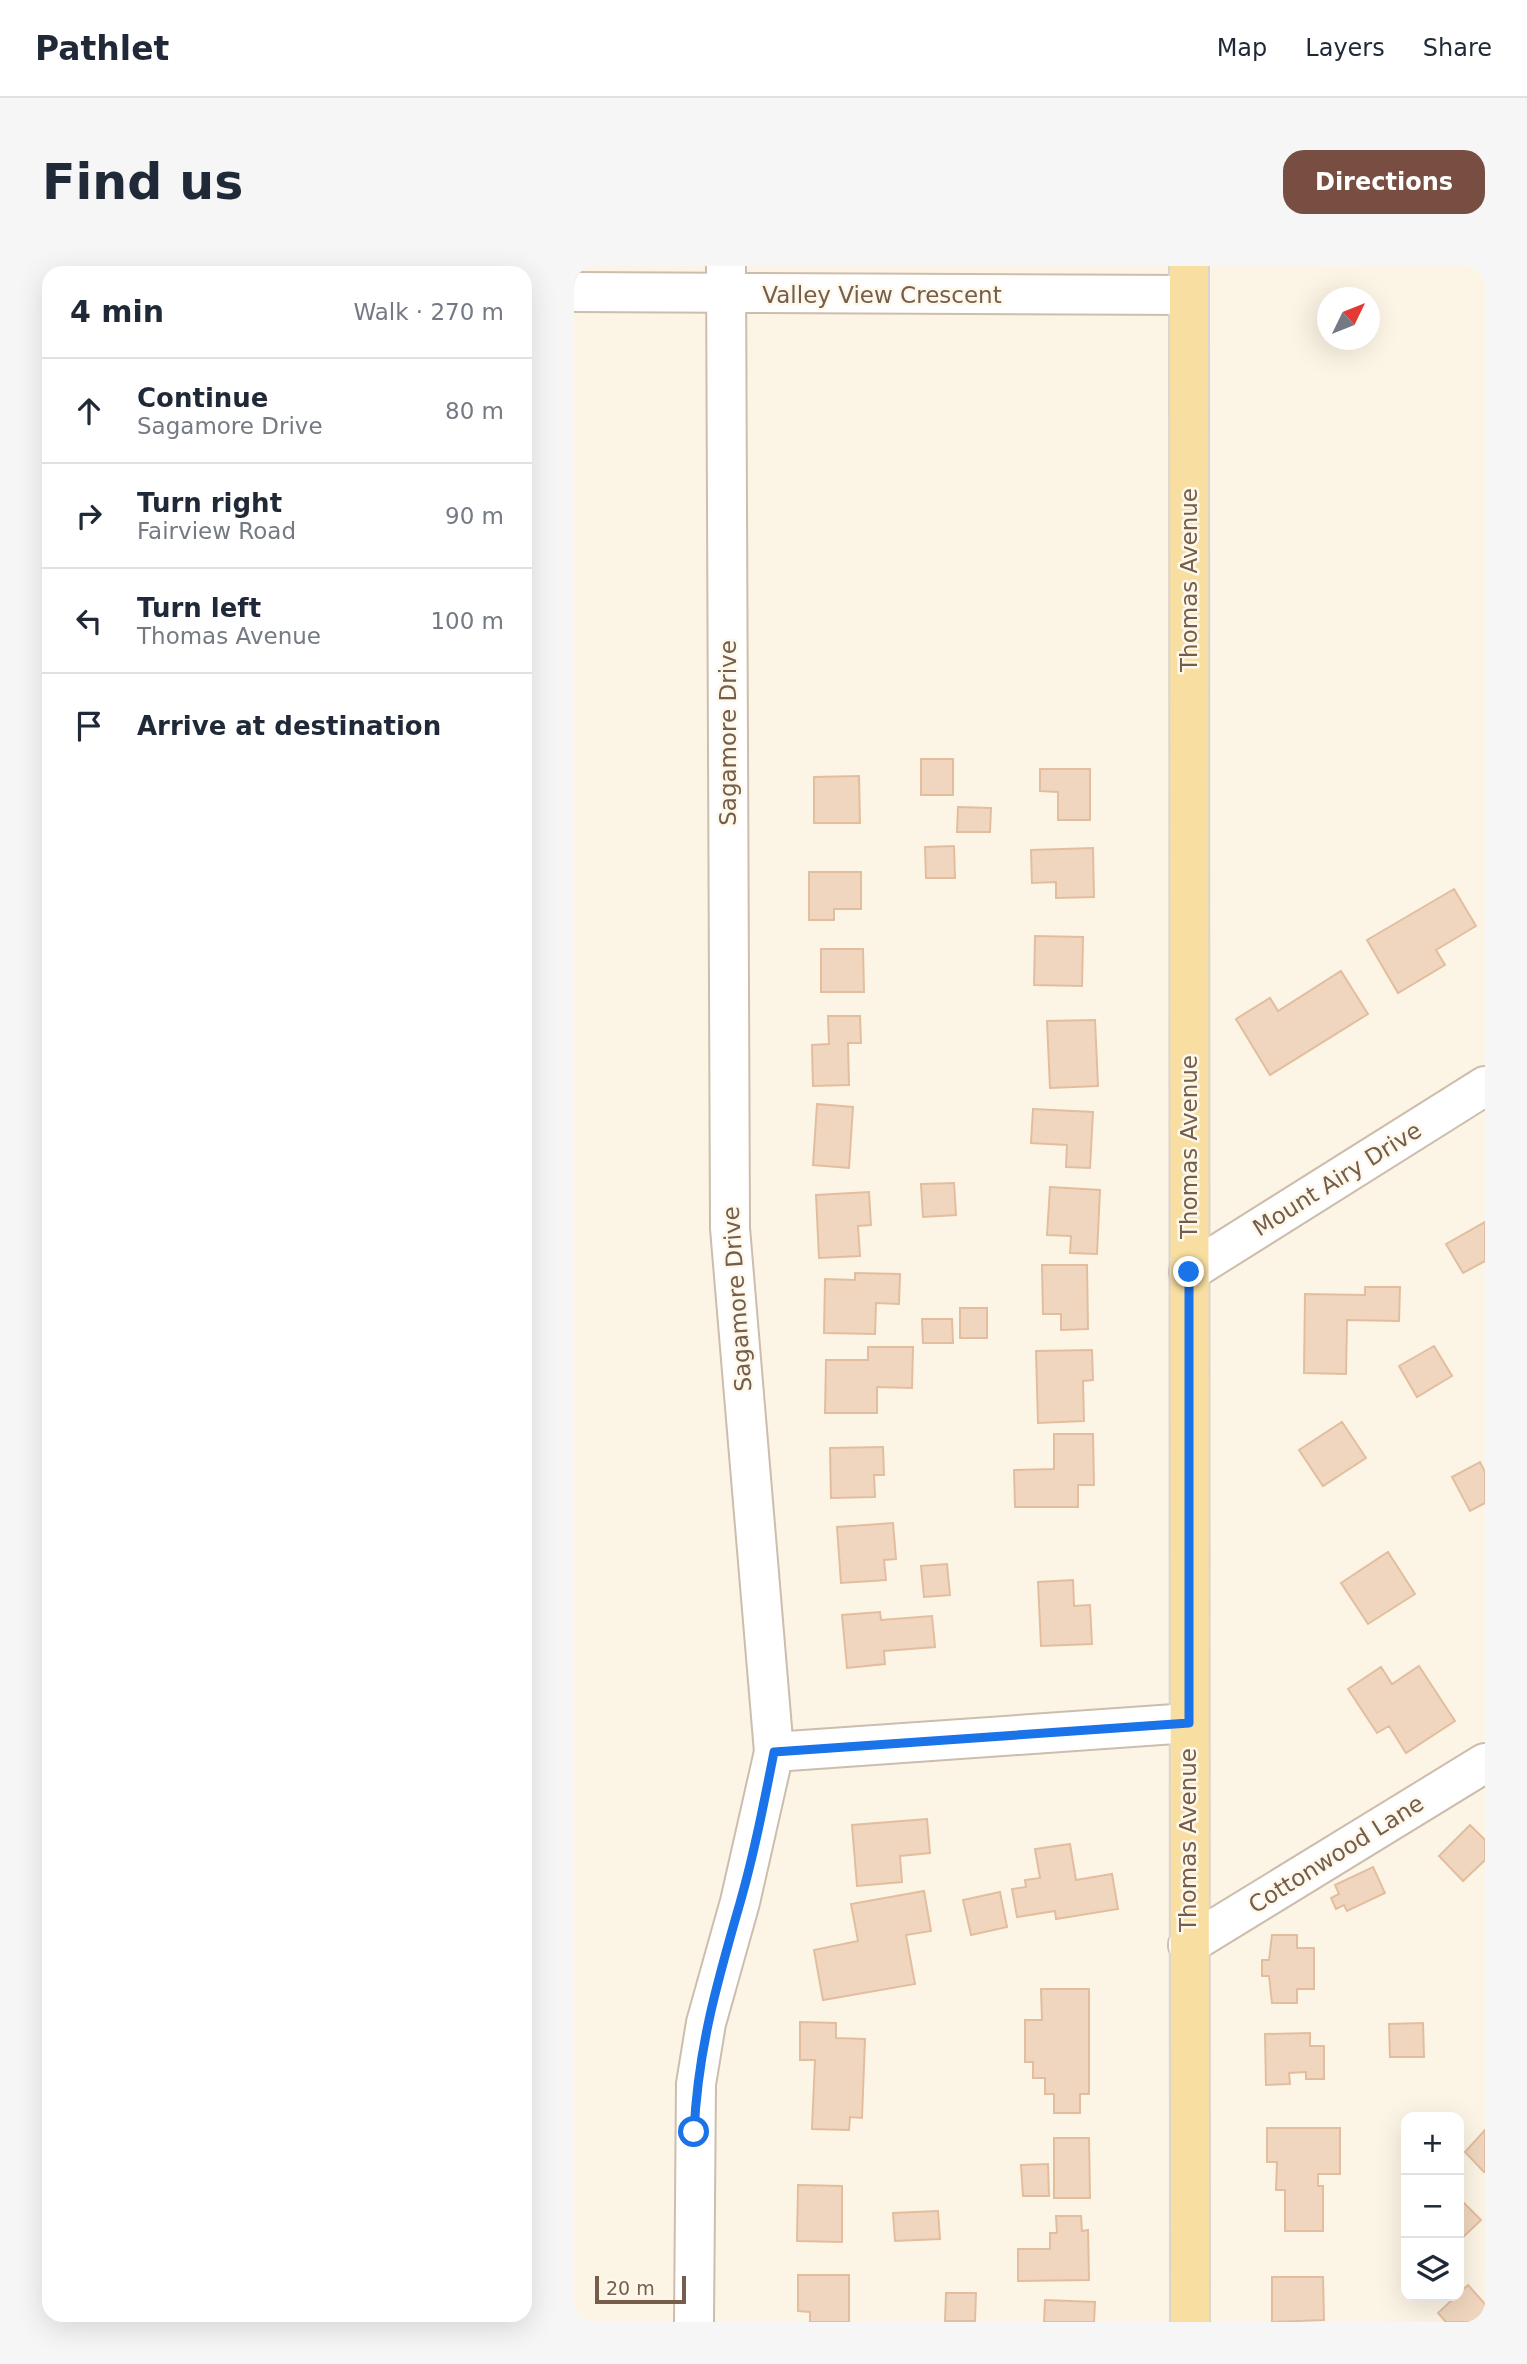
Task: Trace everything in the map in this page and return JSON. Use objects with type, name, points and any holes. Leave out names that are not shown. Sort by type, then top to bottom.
[{"type":"main road","name":"Thomas Avenue","points":[[1189,281],[1190,2322]]},
{"type":"street","name":"Valley View Crescent","points":[[574,292],[726,280],[1189,281]]},
{"type":"street","name":"Sagamore Drive","points":[[694,2322],[696,2084],[706,2023],[743,1891],[774,1752],[730,1228],[726,280]]},
{"type":"street","name":"Mount Airy Drive","points":[[1189,1272],[1485,1086]]},
{"type":"street","points":[[774,1752],[1189,1723]]},
{"type":"street","name":"Cottonwood Lane","points":[[1188,1945],[1485,1763]]},
{"type":"building","points":[[921,759],[953,759],[953,795],[921,795]]},
{"type":"building","points":[[1040,769],[1090,769],[1090,820],[1058,820],[1058,792],[1040,791]]},
{"type":"building","points":[[859,776],[860,823],[814,823],[814,777]]},
{"type":"building","points":[[958,807],[991,808],[990,832],[957,832]]},
{"type":"building","points":[[954,846],[955,878],[926,878],[925,847]]},
{"type":"building","points":[[1093,848],[1094,897],[1056,898],[1056,882],[1032,883],[1031,850]]},
{"type":"building","points":[[809,872],[861,872],[861,909],[834,909],[834,920],[809,920]]},
{"type":"building","points":[[1454,889],[1476,926],[1436,950],[1445,965],[1398,993],[1367,940]]},
{"type":"building","points":[[1035,936],[1083,937],[1082,986],[1034,985]]},
{"type":"building","points":[[821,949],[863,949],[864,992],[821,992]]},
{"type":"building","points":[[1341,971],[1368,1014],[1270,1075],[1236,1019],[1270,998],[1278,1011]]},
{"type":"building","points":[[828,1016],[860,1016],[861,1043],[848,1043],[849,1085],[813,1086],[812,1045],[829,1044]]},
{"type":"building","points":[[1095,1020],[1098,1086],[1050,1088],[1047,1021]]},
{"type":"building","points":[[817,1104],[853,1107],[849,1168],[813,1165]]},
{"type":"building","points":[[1033,1109],[1093,1112],[1090,1168],[1066,1167],[1067,1145],[1031,1143]]},
{"type":"building","points":[[954,1183],[956,1215],[923,1217],[921,1184]]},
{"type":"building","points":[[1050,1187],[1100,1190],[1097,1254],[1070,1253],[1071,1236],[1047,1235]]},
{"type":"building","points":[[869,1192],[871,1225],[858,1226],[860,1256],[819,1258],[816,1195]]},
{"type":"building","points":[[1485,1222],[1485,1261],[1463,1273],[1446,1244]]},
{"type":"building","points":[[1042,1265],[1087,1265],[1088,1329],[1061,1330],[1061,1314],[1043,1314]]},
{"type":"building","points":[[855,1273],[900,1274],[899,1304],[876,1303],[875,1334],[824,1333],[825,1279],[855,1280]]},
{"type":"building","points":[[1365,1287],[1400,1287],[1399,1321],[1347,1320],[1346,1374],[1304,1373],[1305,1294],[1365,1295]]},
{"type":"building","points":[[960,1308],[987,1308],[987,1338],[960,1338]]},
{"type":"building","points":[[922,1319],[952,1319],[953,1343],[923,1343]]},
{"type":"building","points":[[1434,1346],[1452,1376],[1417,1397],[1399,1366]]},
{"type":"building","points":[[868,1347],[913,1347],[912,1388],[877,1387],[877,1413],[825,1413],[826,1360],[868,1360]]},
{"type":"building","points":[[1092,1350],[1093,1380],[1083,1381],[1084,1421],[1038,1423],[1036,1351]]},
{"type":"building","points":[[1342,1422],[1366,1458],[1323,1486],[1299,1450]]},
{"type":"building","points":[[1054,1434],[1093,1434],[1094,1485],[1078,1485],[1078,1507],[1015,1507],[1014,1470],[1054,1469]]},
{"type":"building","points":[[883,1447],[884,1475],[874,1475],[875,1497],[831,1498],[830,1448]]},
{"type":"building","points":[[1480,1462],[1485,1472],[1485,1503],[1470,1511],[1452,1477]]},
{"type":"building","points":[[893,1523],[896,1559],[884,1560],[886,1580],[841,1583],[837,1527]]},
{"type":"building","points":[[1388,1552],[1415,1594],[1368,1624],[1341,1583]]},
{"type":"building","points":[[947,1564],[950,1595],[924,1597],[921,1566]]},
{"type":"building","points":[[1073,1580],[1074,1606],[1090,1605],[1092,1644],[1041,1646],[1038,1582]]},
{"type":"building","points":[[880,1612],[881,1620],[932,1616],[935,1647],[884,1651],[885,1664],[847,1668],[842,1615]]},
{"type":"building","points":[[1419,1666],[1455,1721],[1406,1753],[1389,1726],[1377,1733],[1348,1689],[1381,1667],[1392,1684]]},
{"type":"building","points":[[927,1819],[930,1853],[900,1856],[902,1882],[857,1886],[852,1825]]},
{"type":"building","points":[[1470,1825],[1485,1840],[1485,1860],[1463,1881],[1439,1856]]},
{"type":"building","points":[[1070,1844],[1076,1880],[1112,1874],[1118,1909],[1056,1919],[1055,1911],[1017,1917],[1012,1889],[1026,1887],[1025,1880],[1040,1878],[1035,1849]]},
{"type":"building","points":[[1373,1867],[1385,1893],[1347,1911],[1344,1905],[1336,1909],[1331,1898],[1339,1894],[1335,1885]]},
{"type":"building","points":[[924,1891],[931,1931],[906,1935],[915,1984],[823,2000],[814,1950],[858,1941],[851,1904]]},
{"type":"building","points":[[1000,1892],[1007,1927],[971,1935],[963,1900]]},
{"type":"building","points":[[1272,1935],[1297,1935],[1297,1948],[1314,1948],[1314,1989],[1297,1989],[1297,2003],[1272,2003],[1269,1976],[1262,1976],[1262,1960],[1269,1960]]},
{"type":"building","points":[[1041,1989],[1089,1989],[1089,2094],[1080,2094],[1080,2113],[1054,2113],[1054,2094],[1045,2094],[1045,2078],[1033,2078],[1033,2062],[1025,2062],[1025,2020],[1042,2020]]},
{"type":"building","points":[[800,2022],[836,2023],[836,2038],[865,2039],[862,2118],[850,2117],[849,2130],[812,2129],[815,2060],[800,2060]]},
{"type":"building","points":[[1423,2023],[1424,2057],[1390,2057],[1389,2024]]},
{"type":"building","points":[[1310,2033],[1310,2046],[1324,2046],[1324,2079],[1306,2079],[1306,2072],[1289,2073],[1290,2084],[1266,2085],[1265,2034]]},
{"type":"building","points":[[1267,2128],[1340,2128],[1340,2174],[1318,2174],[1318,2186],[1323,2186],[1323,2231],[1285,2231],[1285,2190],[1276,2190],[1277,2162],[1267,2162]]},
{"type":"building","points":[[1485,2130],[1485,2171],[1484,2172],[1465,2152]]},
{"type":"building","points":[[1054,2138],[1089,2138],[1090,2198],[1054,2198]]},
{"type":"building","points":[[1048,2164],[1049,2196],[1023,2196],[1021,2165]]},
{"type":"building","points":[[798,2185],[842,2186],[842,2242],[797,2241]]},
{"type":"building","points":[[1464,2203],[1481,2220],[1464,2236]]},
{"type":"building","points":[[938,2211],[940,2239],[895,2241],[893,2213]]},
{"type":"building","points":[[1056,2216],[1081,2216],[1082,2231],[1088,2230],[1089,2280],[1018,2281],[1018,2249],[1050,2249],[1050,2233],[1057,2233]]},
{"type":"building","points":[[798,2275],[849,2275],[849,2322],[810,2322],[810,2312],[798,2311]]},
{"type":"building","points":[[1272,2277],[1323,2277],[1324,2320],[1272,2322]]},
{"type":"building","points":[[1468,2285],[1485,2304],[1485,2316],[1481,2319],[1483,2322],[1446,2322],[1438,2313],[1451,2301],[1464,2301],[1464,2289]]},
{"type":"building","points":[[946,2293],[976,2293],[975,2321],[945,2321]]},
{"type":"building","points":[[1045,2300],[1095,2302],[1094,2322],[1044,2322]]},
{"type":"route","points":[[694,2132],[696,2084],[706,2023],[740,1902],[774,1752],[1189,1723],[1189,1272]]}]
